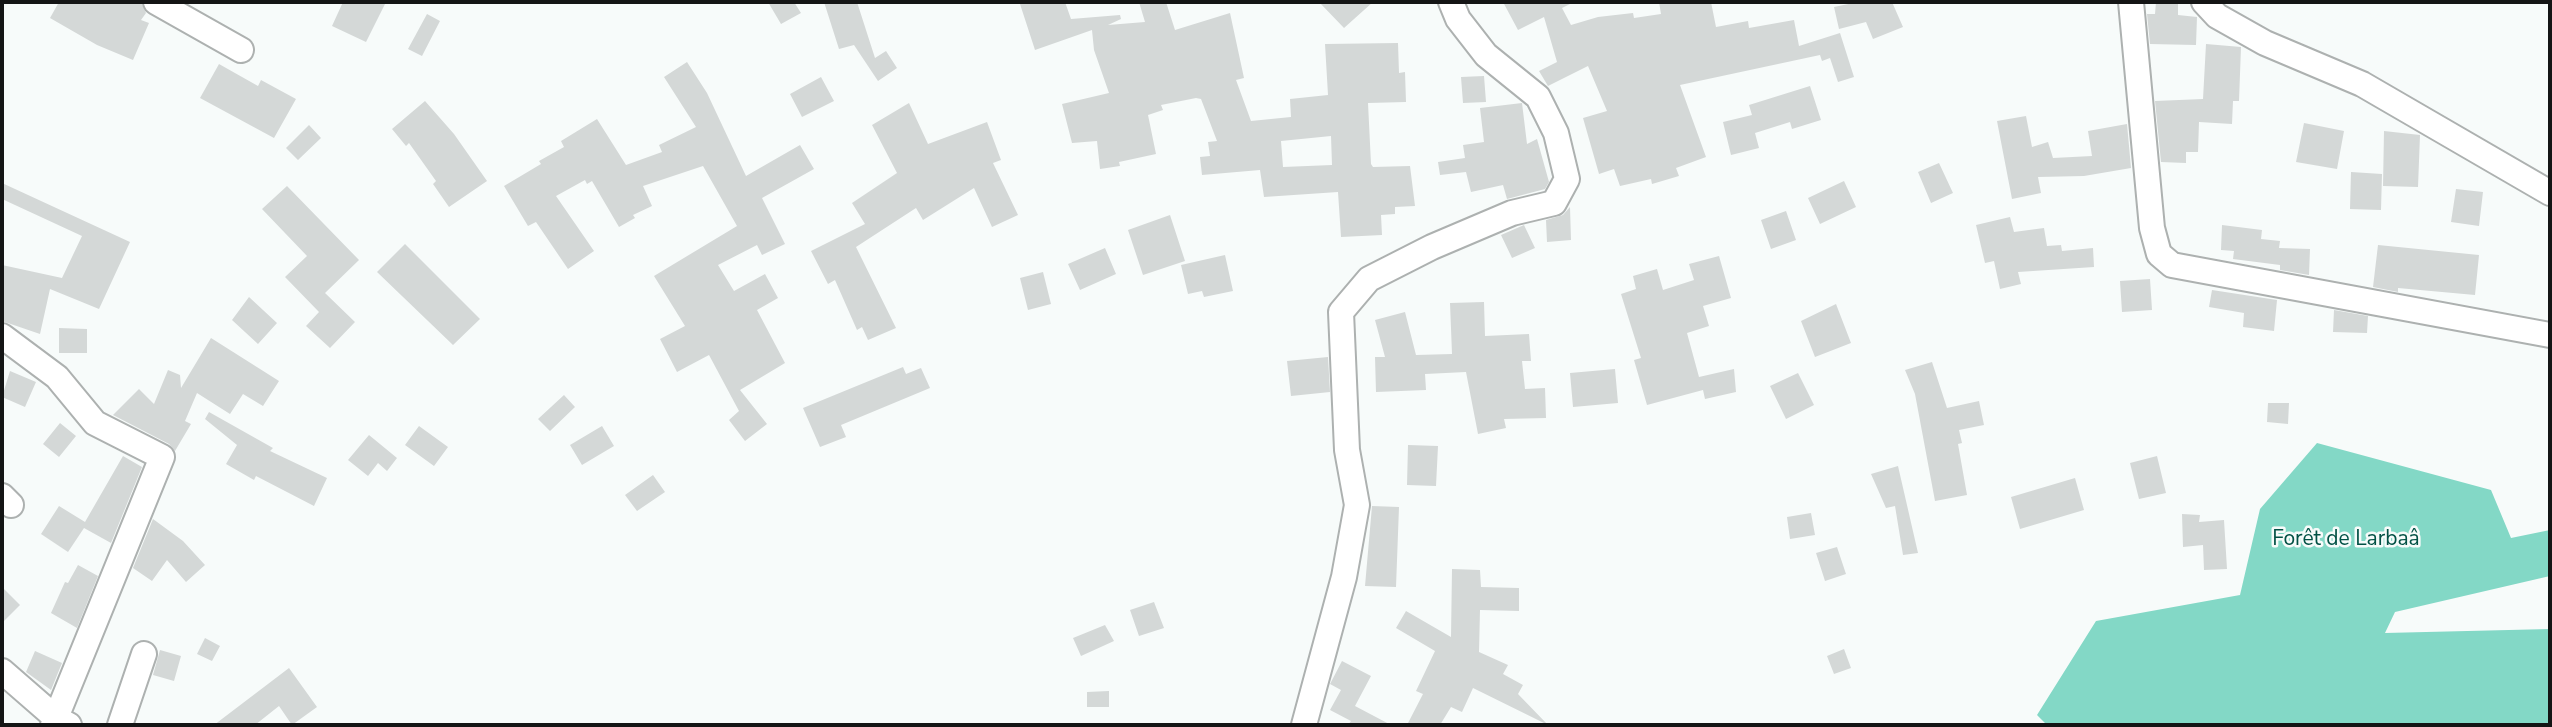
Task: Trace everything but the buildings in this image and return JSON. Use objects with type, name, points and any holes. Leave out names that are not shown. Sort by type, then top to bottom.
[{"type":"street","points":[[156,2],[241,50]]},
{"type":"street","points":[[1304,725],[1343,577],[1357,505],[1348,450],[1341,312],[1369,279],[1432,247],[1512,213],[1554,203],[1567,179],[1556,133],[1538,97],[1486,55],[1458,19],[1451,2]]},
{"type":"street","points":[[2131,2],[2152,228],[2160,254],[2172,265],[2550,335]]},
{"type":"street","points":[[2204,2],[2217,16],[2265,43],[2362,84],[2550,193]]},
{"type":"street","points":[[2,338],[57,377],[95,423],[162,457],[60,723],[2,671]]},
{"type":"street","points":[[120,725],[144,654]]},
{"type":"green space","name":"Forêt de Larbaâ","points":[[2317,443],[2491,490],[2511,538],[2550,530],[2550,576],[2395,612],[2385,633],[2550,629],[2550,725],[2047,725],[2037,715],[2096,621],[2240,595],[2260,509]]}]
